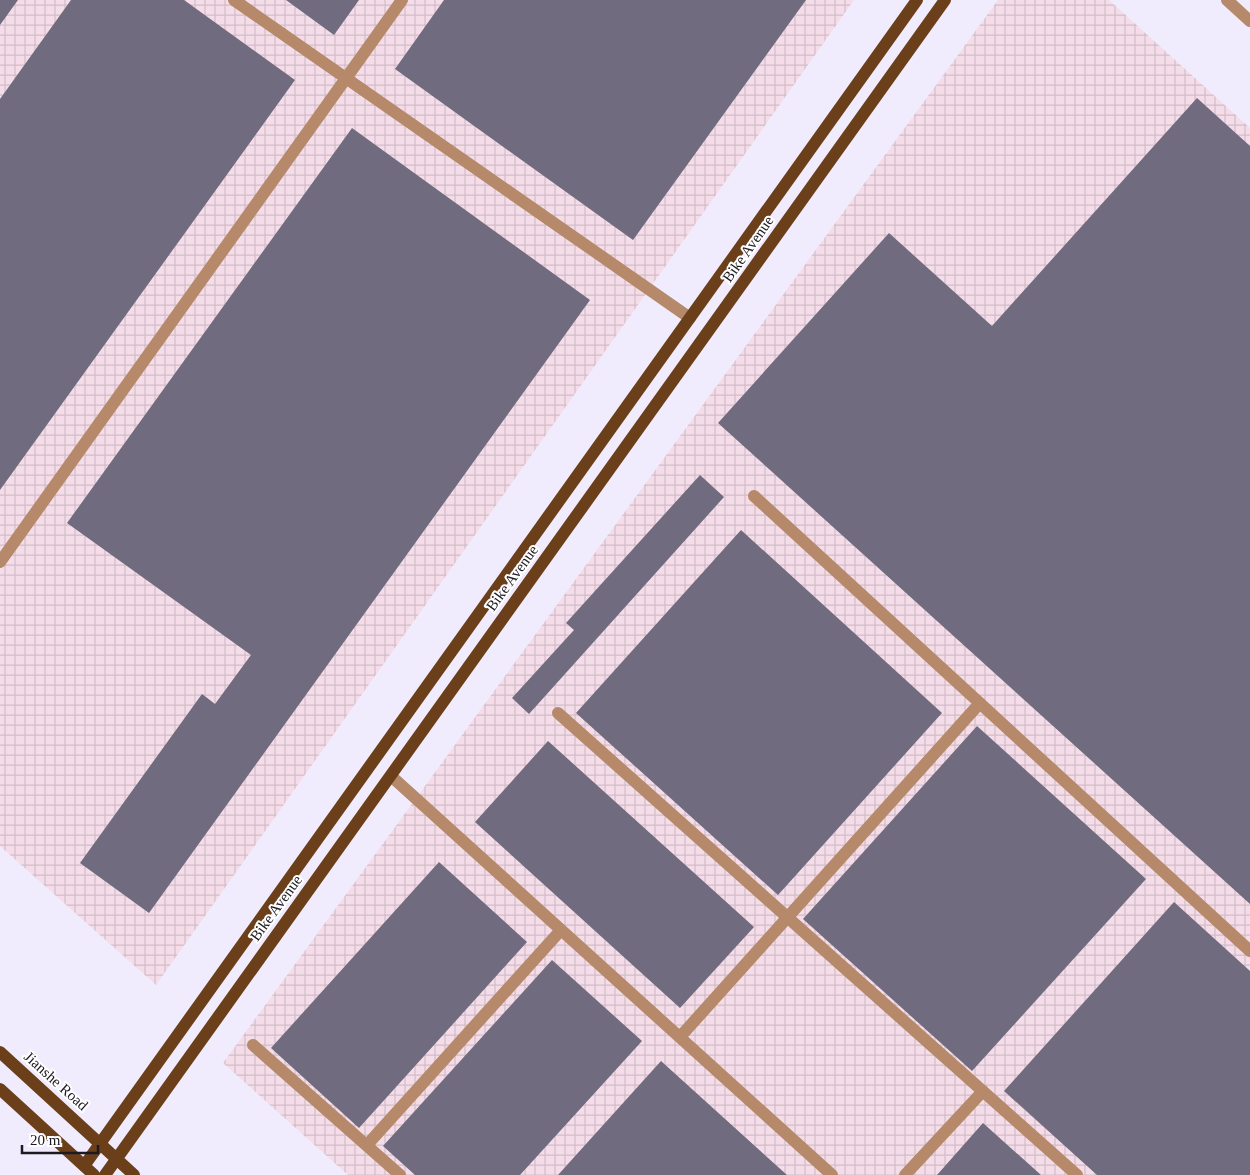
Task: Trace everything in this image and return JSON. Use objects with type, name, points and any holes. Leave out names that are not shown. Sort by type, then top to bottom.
[{"type":"main road","name":"Bike Avenue","points":[[84,1166],[917,0]]},
{"type":"main road","name":"Bike Avenue","points":[[105,1175],[945,0]]},
{"type":"main road","name":"Jianshe Road","points":[[0,1052],[134,1175]]},
{"type":"main road","points":[[0,1089],[94,1175]]},
{"type":"street","points":[[234,0],[690,318]]},
{"type":"street","points":[[0,562],[402,0]]},
{"type":"street","points":[[1227,0],[1250,21]]},
{"type":"street","points":[[754,496],[1250,951]]},
{"type":"street","points":[[680,1037],[786,916],[980,703]]},
{"type":"street","points":[[558,713],[1077,1175]]},
{"type":"street","points":[[391,776],[832,1175]]},
{"type":"street","points":[[366,1145],[561,930]]},
{"type":"street","points":[[253,1045],[400,1175]]},
{"type":"street","points":[[905,1175],[983,1091]]},
{"type":"shaded area","points":[[0,0],[854,0],[156,985],[0,846]]},
{"type":"shaded area","points":[[998,0],[1109,0],[1250,128],[1250,1175],[348,1175],[223,1063]]},
{"type":"building","points":[[0,0],[18,0],[0,25]]},
{"type":"building","points":[[71,0],[184,0],[295,80],[0,490],[0,99]]},
{"type":"building","points":[[286,0],[359,0],[334,35]]},
{"type":"building","points":[[444,0],[806,0],[633,240],[395,69]]},
{"type":"building","points":[[1197,98],[1250,146],[1250,904],[718,423],[889,233],[992,326]]},
{"type":"building","points":[[352,128],[590,300],[149,913],[80,863],[202,694],[215,704],[251,655],[67,523]]},
{"type":"building","points":[[700,475],[724,497],[529,714],[512,698],[574,630],[566,623]]},
{"type":"building","points":[[741,530],[942,713],[778,895],[576,713]]},
{"type":"building","points":[[977,726],[1146,879],[972,1071],[803,919]]},
{"type":"building","points":[[548,741],[754,927],[680,1008],[475,822]]},
{"type":"building","points":[[439,862],[527,942],[359,1128],[271,1048]]},
{"type":"building","points":[[1174,902],[1250,971],[1250,1175],[1097,1175],[1004,1091]]},
{"type":"building","points":[[552,960],[642,1041],[520,1175],[415,1175],[383,1146]]},
{"type":"building","points":[[661,1061],[787,1175],[558,1175]]},
{"type":"building","points":[[983,1123],[1041,1175],[937,1175]]}]
